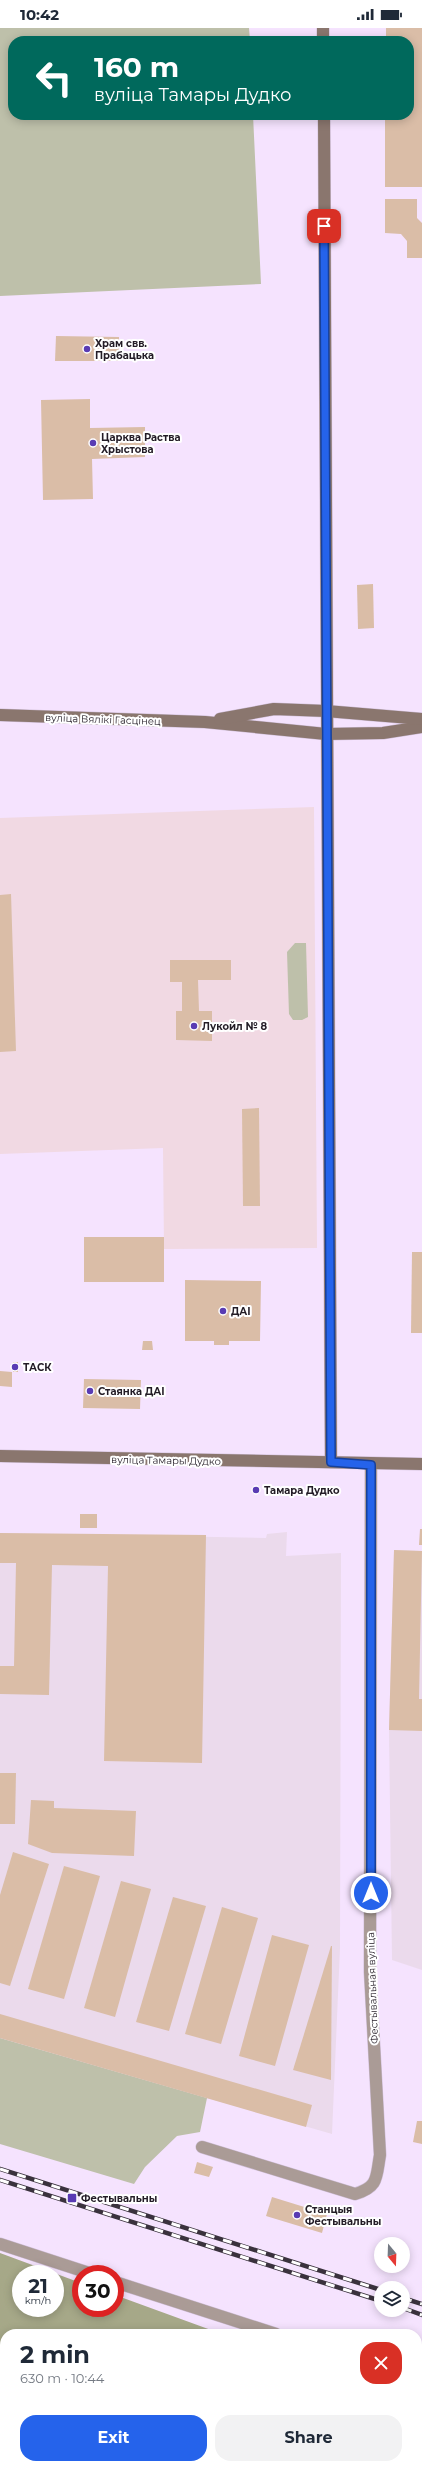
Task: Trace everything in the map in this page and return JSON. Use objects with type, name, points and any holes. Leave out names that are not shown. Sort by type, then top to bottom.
[{"type":"street","points":[[324,120],[326,734],[331,1462]]},
{"type":"street","name":"вуліца Вялікі Гасцінец","points":[[206,722],[274,709],[326,711],[422,720]]},
{"type":"street","name":"вуліца Вялікі Гасцінец","points":[[0,715],[206,722],[326,734],[383,733],[422,727]]},
{"type":"street","name":"вуліца Тамары Дудко","points":[[0,1456],[331,1462],[371,1465],[422,1464]]},
{"type":"street","name":"Фестывальная вуліца","points":[[202,2147],[355,2194],[368,2190],[375,2184],[380,2155],[370,1972],[371,1465]]},
{"type":"street","points":[[0,2244],[72,2267]]},
{"type":"street","points":[[124,2285],[261,2329]]},
{"type":"shaded area","points":[[314,807],[317,1248],[164,1249],[163,1148],[0,1154],[0,818]]},
{"type":"shaded area","points":[[287,1532],[286,1556],[341,1553],[340,1948],[332,2134],[0,2038],[0,1533],[266,1538],[267,1534]]},
{"type":"shaded area","points":[[394,1550],[422,1551],[422,1970],[392,1960],[389,1730]]},
{"type":"green space","points":[[0,28],[249,28],[250,36],[8,36],[8,120],[253,120],[261,284],[0,296]]},
{"type":"green space","points":[[295,943],[306,943],[308,1017],[302,1020],[293,1020],[289,1014],[287,952]]},
{"type":"green space","points":[[0,2038],[207,2098],[200,2132],[177,2136],[145,2167],[134,2184],[0,2144]]},
{"type":"green space","points":[[0,2253],[32,2265],[12,2265],[12,2317],[64,2317],[64,2277],[72,2280],[72,2317],[124,2317],[124,2298],[208,2329],[0,2329]]},
{"type":"building","points":[[386,28],[422,28],[422,187],[385,187],[385,120],[414,120],[414,36],[386,36]]},
{"type":"building","points":[[385,199],[417,199],[417,218],[422,223],[422,258],[407,258],[407,241],[401,234],[385,233]]},
{"type":"building","name":"Храм свв. Прабацька","points":[[56,336],[119,337],[119,361],[55,361]]},
{"type":"building","name":"Царква Раства Хрыстова","points":[[90,399],[90,428],[145,427],[145,457],[92,459],[93,499],[43,500],[41,400]]},
{"type":"building","points":[[373,584],[374,628],[358,629],[357,585]]},
{"type":"building","points":[[11,894],[16,1051],[0,1052],[0,895]]},
{"type":"building","points":[[170,960],[231,960],[231,980],[198,980],[199,1011],[212,1011],[212,1041],[176,1040],[176,1011],[182,1011],[182,982],[170,982]]},
{"type":"building","points":[[259,1108],[260,1206],[243,1206],[242,1109]]},
{"type":"building","points":[[84,1237],[164,1237],[164,1282],[84,1282]]},
{"type":"building","points":[[412,1252],[422,1252],[422,1333],[411,1333]]},
{"type":"building","name":"ДАІ","points":[[185,1280],[261,1281],[260,1341],[229,1341],[229,1345],[214,1345],[214,1341],[185,1341]]},
{"type":"building","points":[[143,1341],[152,1341],[153,1350],[142,1350]]},
{"type":"building","points":[[13,1362],[18,1362],[18,1372],[13,1372]]},
{"type":"building","points":[[0,1371],[12,1372],[12,1387],[0,1386]]},
{"type":"building","points":[[84,1379],[141,1380],[140,1409],[83,1408]]},
{"type":"building","points":[[80,1514],[97,1514],[97,1528],[80,1528]]},
{"type":"building","points":[[420,1529],[422,1529],[422,1545],[419,1545]]},
{"type":"building","points":[[0,1533],[206,1535],[202,1763],[104,1761],[108,1566],[52,1565],[49,1695],[0,1694],[0,1666],[14,1666],[16,1563],[0,1563]]},
{"type":"building","points":[[394,1550],[422,1551],[419,1699],[422,1699],[422,1731],[389,1730]]},
{"type":"building","points":[[0,1773],[16,1773],[15,1824],[0,1824]]},
{"type":"building","points":[[31,1800],[54,1801],[54,1808],[136,1811],[134,1856],[52,1853],[28,1844]]},
{"type":"building","points":[[13,1852],[49,1864],[10,1986],[0,1983],[0,1895]]},
{"type":"building","points":[[64,1866],[100,1876],[64,1999],[28,1989]]},
{"type":"building","points":[[121,1881],[151,1889],[115,2017],[84,2008]]},
{"type":"building","points":[[173,1897],[206,1906],[169,2031],[136,2022]]},
{"type":"building","points":[[222,1907],[258,1918],[221,2044],[185,2034]]},
{"type":"building","points":[[272,1935],[309,1945],[275,2066],[239,2056]]},
{"type":"building","points":[[332,1946],[331,2080],[293,2070]]},
{"type":"building","points":[[0,2014],[312,2105],[306,2127],[0,2038]]},
{"type":"building","points":[[417,2121],[422,2121],[422,2144],[413,2142]]},
{"type":"building","points":[[197,2162],[213,2167],[209,2177],[194,2173]]},
{"type":"building","name":"Станцыя Фестывальны","points":[[272,2197],[327,2214],[322,2233],[266,2216]]},
{"type":"railway","points":[[0,2169],[374,2288]]},
{"type":"railway","points":[[0,2180],[374,2299]]},
{"type":"railway","points":[[410,2300],[422,2304]]},
{"type":"railway","points":[[410,2311],[422,2315]]},
{"type":"place","name":"Храм свв. Прабацька","points":[[87,349]]},
{"type":"place","name":"Царква Раства Хрыстова","points":[[93,443]]},
{"type":"place","name":"Лукойл № 8","points":[[194,1026]]},
{"type":"place","name":"ДАІ","points":[[223,1311]]},
{"type":"place","name":"ТАСК","points":[[15,1367]]},
{"type":"place","name":"Стаянка ДАІ","points":[[90,1391]]},
{"type":"place","name":"Тамара Дудко","points":[[256,1490]]},
{"type":"place","name":"Фестывальны","points":[[72,2198]]},
{"type":"place","name":"Станцыя Фестывальны","points":[[297,2215]]},
{"type":"route","points":[[324,226],[331,1462],[371,1465],[371,1893]]}]
